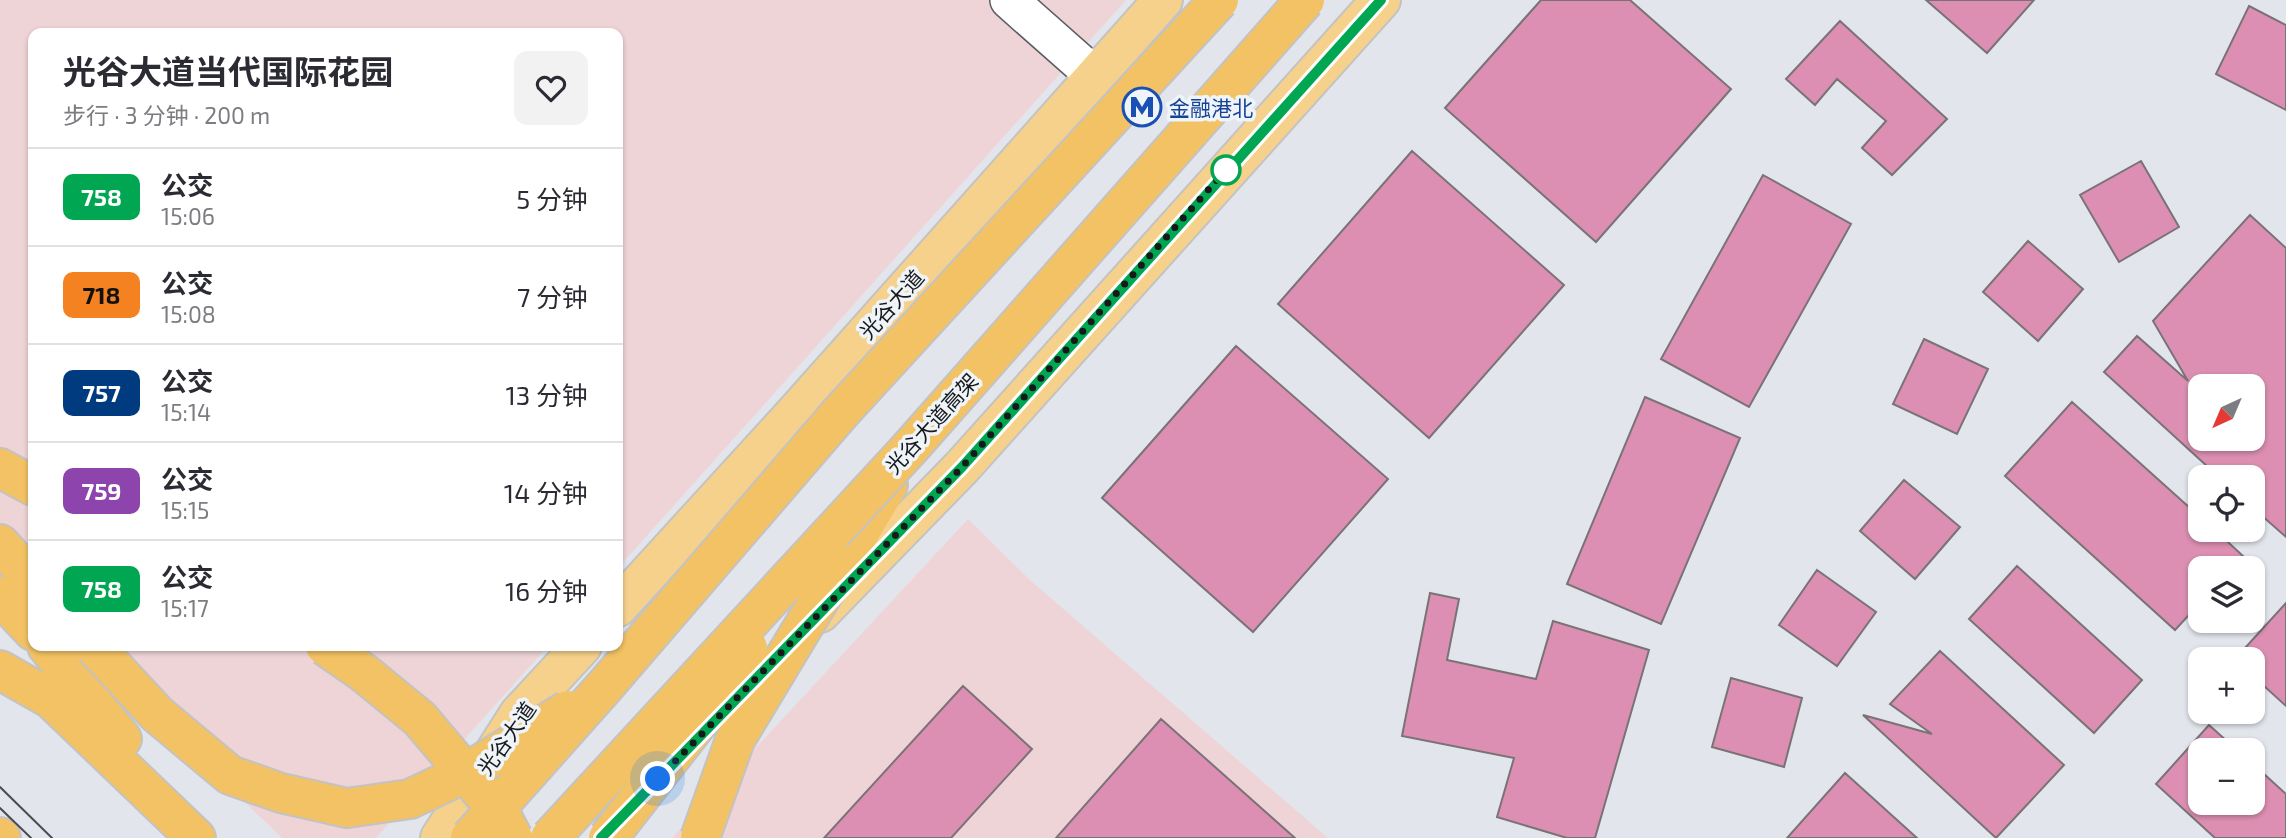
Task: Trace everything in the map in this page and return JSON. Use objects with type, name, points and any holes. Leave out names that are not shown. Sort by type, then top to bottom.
[{"type":"highway","points":[[470,838],[841,412],[1219,0]]},
{"type":"highway","name":"光谷大道高架","points":[[550,838],[909,449],[1303,2]]},
{"type":"highway","points":[[701,838],[735,740],[909,449]]},
{"type":"highway","points":[[0,468],[28,483]]},
{"type":"highway","points":[[0,544],[28,575]]},
{"type":"highway","points":[[608,838],[714,702],[797,570]]},
{"type":"highway","points":[[0,596],[28,626]]},
{"type":"highway","points":[[51,651],[203,838]]},
{"type":"highway","points":[[99,651],[157,714],[230,775],[281,793],[347,808],[410,799],[470,771],[605,686]]},
{"type":"highway","points":[[333,651],[420,719],[501,815],[513,838]]},
{"type":"highway","points":[[0,670],[51,699],[196,838]]},
{"type":"main road","name":"光谷大道","points":[[623,602],[797,411],[1163,0]]},
{"type":"main road","points":[[601,838],[962,467],[1381,0]]},
{"type":"main road","name":"光谷大道","points":[[440,838],[519,714],[577,651]]},
{"type":"street","points":[[1009,0],[1095,76]]},
{"type":"shaded area","points":[[0,0],[1126,0],[623,562],[623,28],[28,28],[28,595],[0,568]]},
{"type":"shaded area","points":[[968,519],[1030,580],[1328,838],[672,838]]},
{"type":"shaded area","points":[[87,651],[544,651],[376,838],[282,838]]},
{"type":"building","points":[[1541,0],[1630,0],[1731,89],[1596,242],[1445,108]]},
{"type":"building","points":[[1926,0],[2034,0],[1987,53]]},
{"type":"building","points":[[2249,6],[2286,25],[2286,110],[2216,74]]},
{"type":"building","points":[[1840,21],[1947,119],[1892,175],[1862,148],[1886,121],[1837,79],[1815,105],[1786,79]]},
{"type":"building","points":[[1412,151],[1564,285],[1429,438],[1278,304]]},
{"type":"building","points":[[2141,161],[2179,227],[2119,262],[2080,195]]},
{"type":"building","points":[[1763,175],[1851,224],[1749,407],[1661,359]]},
{"type":"building","points":[[2250,215],[2286,248],[2286,537],[2265,518],[2265,465],[2206,465],[2192,452],[2265,451],[2265,374],[2188,374],[2188,381],[2153,321]]},
{"type":"building","points":[[2028,241],[2083,289],[2038,341],[1983,292]]},
{"type":"building","points":[[2137,336],[2188,381],[2188,449],[2104,372]]},
{"type":"building","points":[[1924,339],[1988,369],[1957,434],[1893,404]]},
{"type":"building","points":[[1236,346],[1388,479],[1253,632],[1102,498]]},
{"type":"building","points":[[1645,397],[1740,438],[1661,624],[1567,584]]},
{"type":"building","points":[[2072,402],[2188,506],[2188,542],[2228,542],[2243,556],[2188,556],[2188,616],[2175,630],[2005,476]]},
{"type":"building","points":[[1904,480],[1960,527],[1915,579],[1860,531]]},
{"type":"building","points":[[2017,566],[2142,680],[2094,733],[1969,619]]},
{"type":"building","points":[[1817,570],[1876,612],[1837,666],[1779,625]]},
{"type":"building","points":[[1430,593],[1459,599],[1447,660],[1536,679],[1553,621],[1649,650],[1595,838],[1567,838],[1497,817],[1514,758],[1402,736]]},
{"type":"building","points":[[2286,603],[2286,706],[2265,687],[2265,647],[2246,647],[2259,633],[2265,633],[2265,626]]},
{"type":"building","points":[[1940,651],[2064,765],[1996,838],[1863,715],[1932,734],[1890,704]]},
{"type":"building","points":[[1731,678],[1802,698],[1784,767],[1712,747]]},
{"type":"building","points":[[963,686],[1032,749],[951,838],[824,838]]},
{"type":"building","points":[[1161,719],[1295,838],[1056,838]]},
{"type":"building","points":[[2209,725],[2224,738],[2197,738]]},
{"type":"building","points":[[2188,748],[2188,813],[2156,784]]},
{"type":"building","points":[[1845,773],[1917,838],[1787,838]]},
{"type":"building","points":[[2265,775],[2286,794],[2286,838],[2215,838],[2190,815],[2265,815]]},
{"type":"tram line","points":[[0,787],[52,838]]},
{"type":"tram line","points":[[0,808],[31,838]]},
{"type":"bus line","name":"758","points":[[601,838],[962,467],[1381,0]]},
{"type":"place","name":"金融港北","points":[[1142,107]]},
{"type":"route","points":[[658,779],[962,467],[1226,170]]}]
